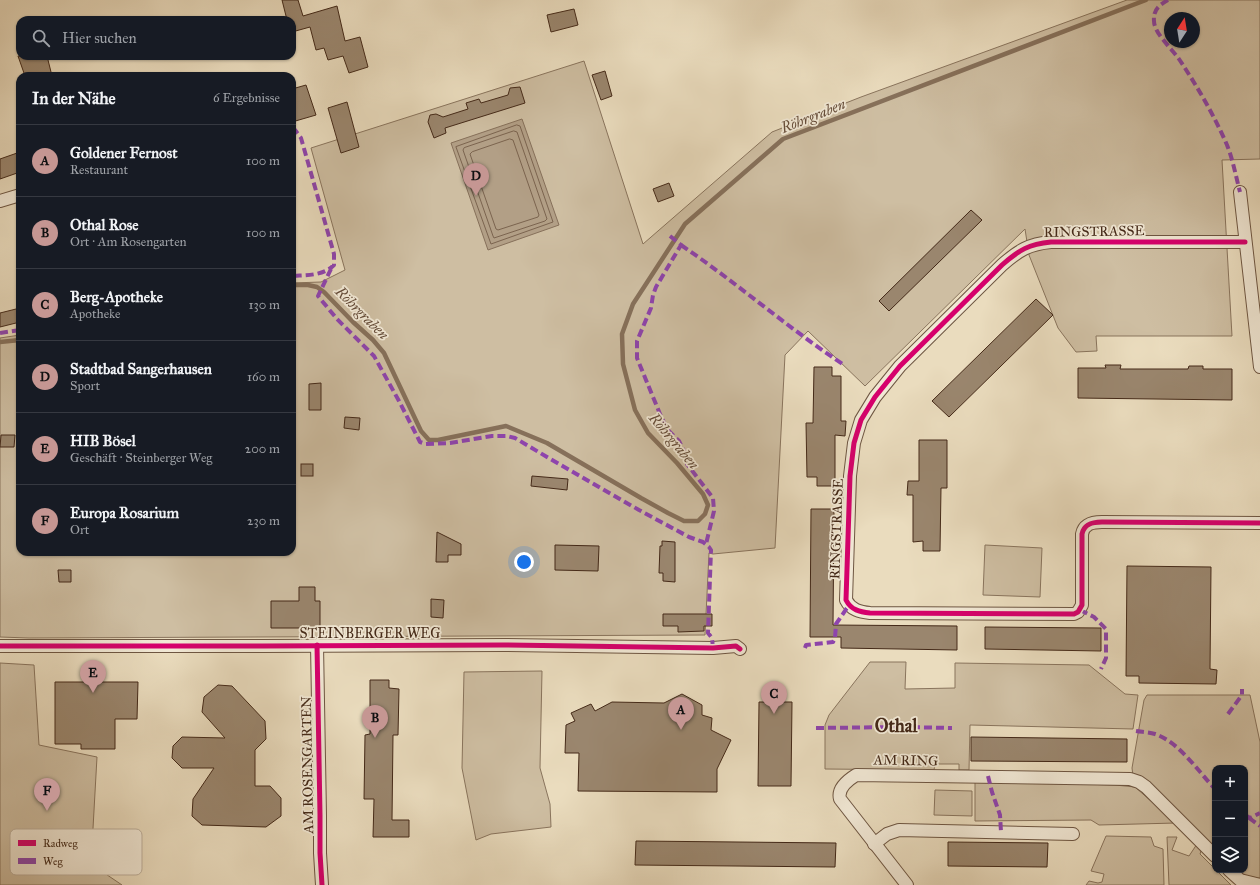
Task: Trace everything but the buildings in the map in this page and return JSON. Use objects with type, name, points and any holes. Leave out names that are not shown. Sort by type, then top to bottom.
[{"type":"street","points":[[1240,192],[1260,367]]},
{"type":"street","points":[[0,201],[16,196]]},
{"type":"street","name":"RINGSTRASSE","points":[[1245,242],[1060,241],[1036,244],[1014,254],[907,359],[875,397],[861,420],[852,455],[848,505],[846,598],[851,607],[860,612],[870,613],[1068,615],[1078,612],[1082,603],[1082,534],[1083,528],[1089,524],[1100,522],[1260,523]]},
{"type":"street","name":"AM ROSENGARTEN","points":[[317,645],[320,860],[322,885]]},
{"type":"street","name":"STEINBERGER WEG","points":[[0,646],[562,645],[713,648],[736,646],[740,649]]},
{"type":"street","name":"AM RING","points":[[907,885],[841,801],[839,793],[841,788],[853,778],[861,774],[1128,778],[1146,787],[1212,853]]},
{"type":"street","points":[[874,844],[887,834],[899,830],[1073,834]]},
{"type":"street","points":[[1232,873],[1240,880],[1260,885]]},
{"type":"shaded area","points":[[1127,0],[1260,0],[1260,159],[1222,160],[1232,336],[1096,336],[1097,351],[1076,352],[1058,328],[1029,255],[1025,229],[865,386],[808,331],[785,355],[775,548],[713,554],[709,553],[705,635],[0,637],[0,338],[16,336],[16,556],[296,556],[296,283],[321,282],[345,270],[311,148],[584,61],[643,244],[772,132],[861,97]]},
{"type":"shaded area","points":[[985,545],[1042,548],[1040,597],[983,595]]},
{"type":"shaded area","points":[[870,662],[906,662],[905,689],[955,688],[955,663],[1089,665],[1125,694],[1138,695],[1133,729],[970,725],[969,770],[959,770],[959,764],[935,764],[934,770],[825,769],[825,725],[829,715]]},
{"type":"shaded area","points":[[0,663],[34,665],[39,745],[97,757],[93,829],[10,829],[10,875],[107,875],[122,885],[0,885]]},
{"type":"shaded area","points":[[542,671],[540,768],[550,804],[551,827],[491,834],[476,840],[462,768],[464,672]]},
{"type":"shaded area","points":[[1147,695],[1250,695],[1260,742],[1260,878],[1253,879],[1240,873],[1248,873],[1248,765],[1212,765],[1212,848],[1133,776],[1132,768],[1144,700]]},
{"type":"shaded area","points":[[975,781],[1115,785],[1135,787],[1176,823],[1099,825],[1091,820],[975,821]]},
{"type":"shaded area","points":[[935,790],[972,791],[972,816],[934,815]]},
{"type":"shaded area","points":[[1106,836],[1151,837],[1154,846],[1163,849],[1164,885],[1086,885],[1089,881],[1098,883],[1102,882],[1104,874],[1091,871]]},
{"type":"shaded area","points":[[1167,837],[1177,837],[1172,850],[1189,856],[1197,844],[1202,848],[1200,854],[1212,866],[1212,873],[1219,873],[1231,885],[1169,885]]},
{"type":"water","points":[[522,119],[559,225],[488,250],[451,143]]},
{"type":"waterway","name":"Röhrgraben","points":[[296,285],[317,287],[373,340],[384,353],[421,431],[429,440],[438,440],[506,426],[547,443],[641,498],[684,521],[698,521],[705,514],[708,505],[703,494],[677,463],[648,433],[635,410],[623,364],[622,334],[633,304],[685,224],[783,139],[1146,0]]},
{"type":"waterway","name":"Röhrgraben","points":[[0,342],[16,340]]},
{"type":"marked path","points":[[1168,0],[1159,6],[1154,14],[1155,26],[1160,36],[1186,69],[1217,123],[1227,145],[1240,192]]},
{"type":"marked path","points":[[296,131],[301,138],[334,254],[334,265],[330,269],[320,273],[296,276]]},
{"type":"marked path","points":[[670,236],[681,245],[656,287],[651,308],[637,341],[637,358],[667,429],[679,441],[685,453],[687,464],[713,498],[714,511],[706,544]]},
{"type":"marked path","points":[[681,245],[844,365]]},
{"type":"marked path","points":[[331,269],[318,296],[337,319],[374,356],[420,442],[426,444],[450,443],[492,436],[507,436],[515,438],[639,510],[689,537],[703,542],[709,547],[711,550],[708,633],[712,638],[713,648]]},
{"type":"marked path","points":[[0,333],[16,331]]},
{"type":"marked path","points":[[805,648],[806,645],[833,642],[835,638],[836,624],[849,605]]},
{"type":"marked path","points":[[1080,610],[1094,617],[1106,629],[1106,658],[1101,669]]},
{"type":"marked path","points":[[1228,714],[1242,695],[1242,689]]},
{"type":"marked path","points":[[816,728],[952,728]]},
{"type":"marked path","points":[[1136,731],[1155,734],[1172,743],[1188,758],[1212,786]]},
{"type":"marked path","points":[[988,776],[1000,815],[1001,832]]},
{"type":"marked path","points":[[1248,817],[1250,818],[1260,813]]},
{"type":"marked path","points":[[1249,818],[1260,826]]},
{"type":"cycle path","points":[[1245,242],[1051,242],[1030,246],[1014,255],[1002,265],[900,366],[875,397],[861,420],[854,443],[850,476],[846,600],[850,606],[856,610],[870,613],[1074,614],[1078,612],[1082,605],[1082,534],[1089,524],[1095,522],[1260,523]]},
{"type":"cycle path","points":[[317,645],[320,853],[322,885]]},
{"type":"cycle path","points":[[0,646],[503,645],[713,648],[736,646],[740,649]]},
{"type":"place","name":"Stadtbad Sangerhausen","points":[[476,196]]},
{"type":"place","name":"HIB Bösel","points":[[93,693]]},
{"type":"place","name":"Berg-Apotheke","points":[[774,714]]},
{"type":"place","name":"Goldener Fernost","points":[[681,730]]},
{"type":"place","name":"Othal Rose","points":[[375,738]]},
{"type":"place","name":"Europa Rosarium","points":[[47,811]]},
{"type":"district","name":"Othal","points":[[896,726]]}]
